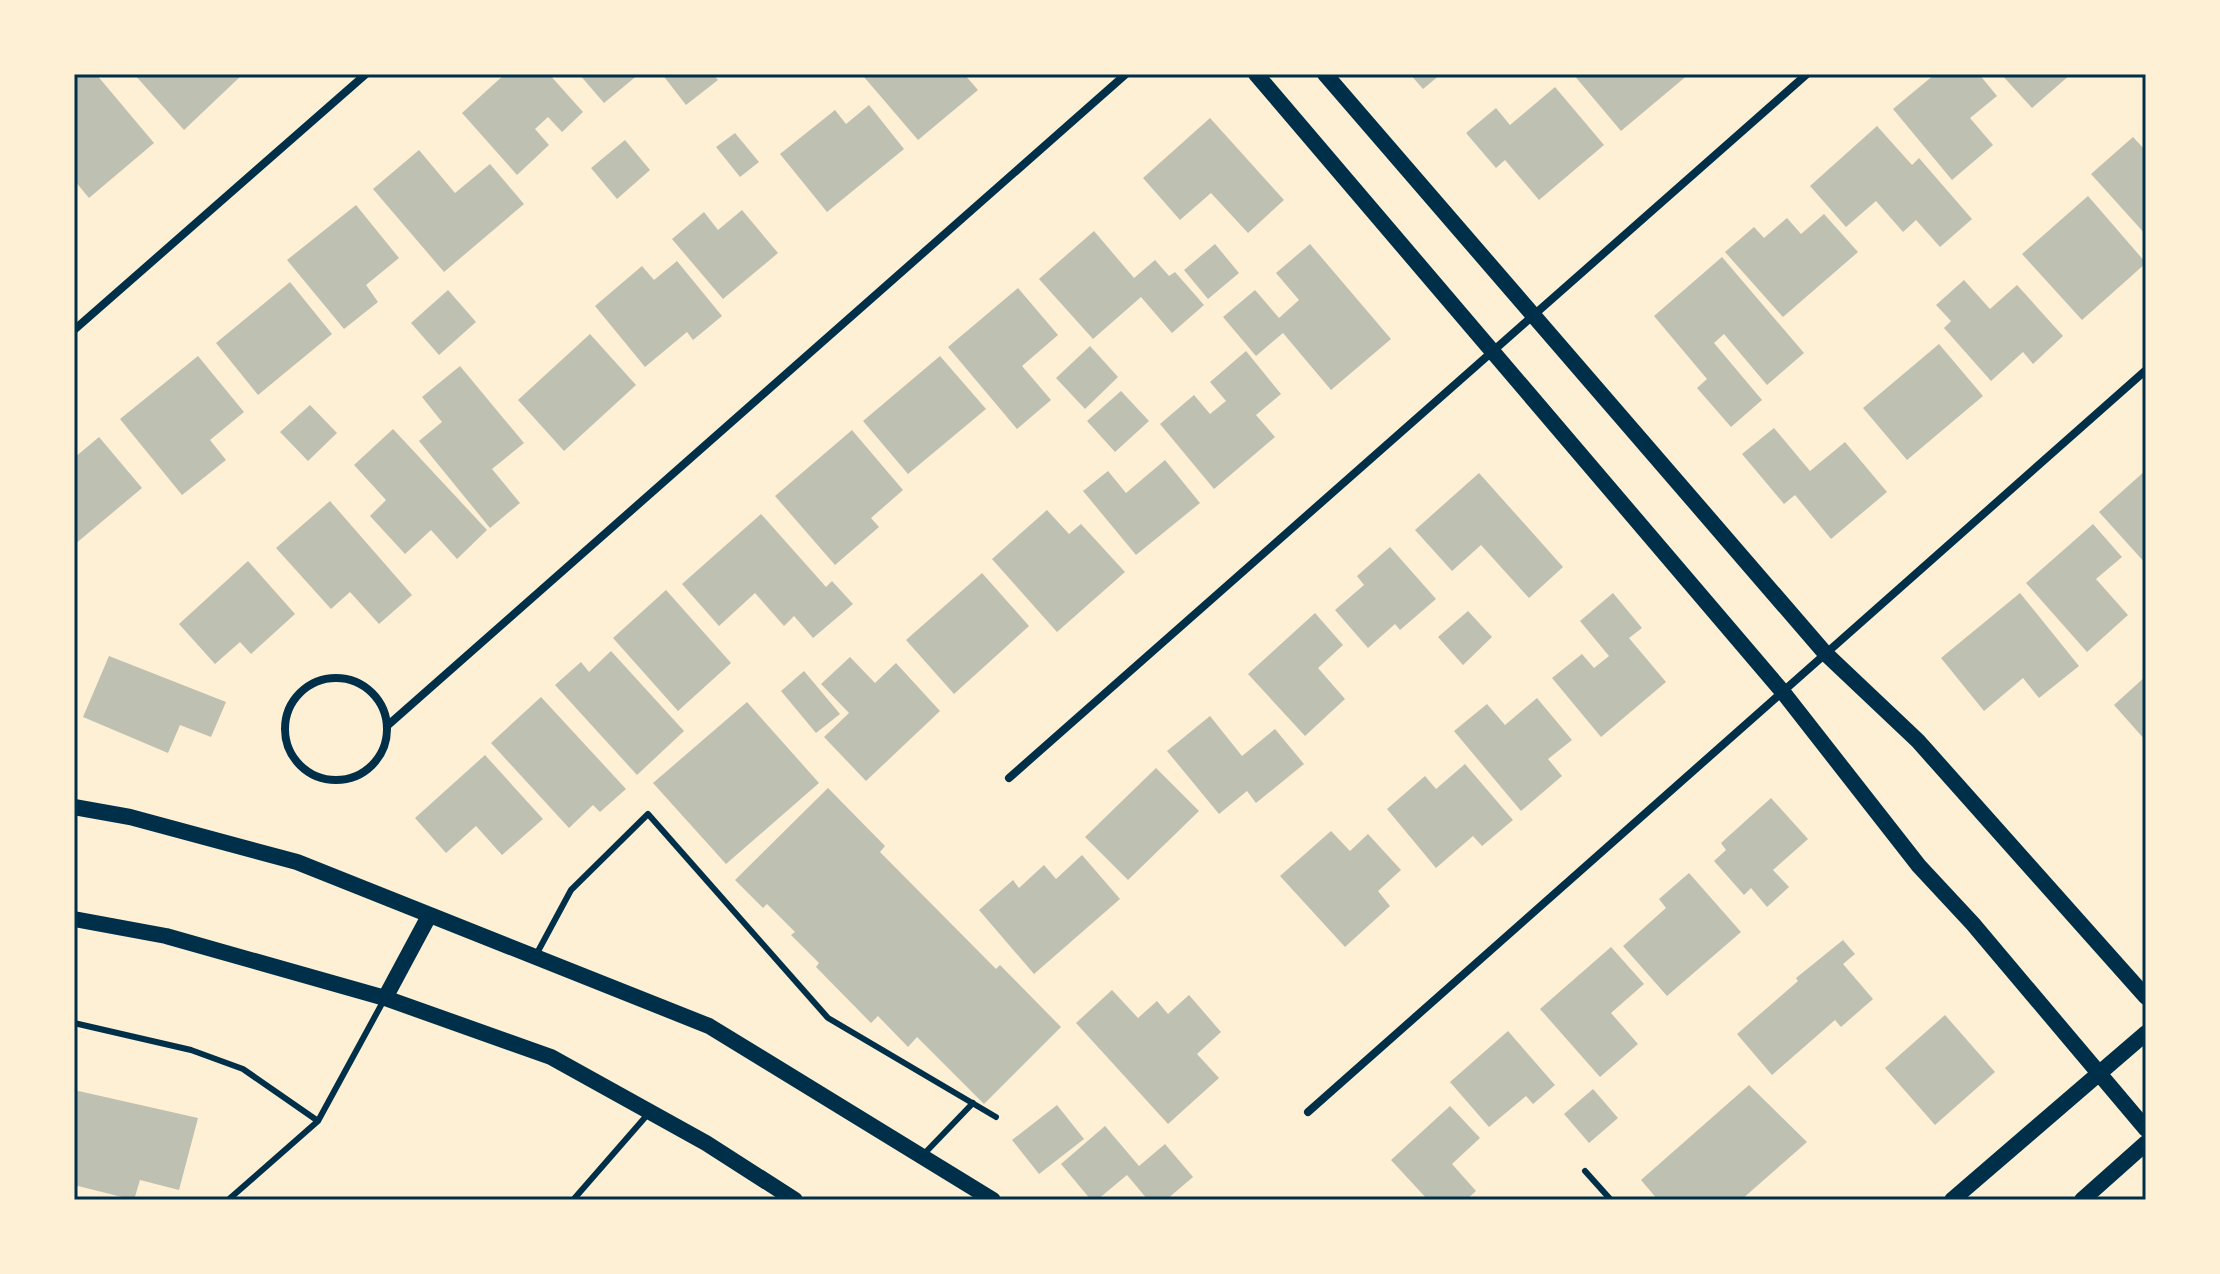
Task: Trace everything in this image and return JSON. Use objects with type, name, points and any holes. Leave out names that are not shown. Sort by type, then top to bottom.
[{"type":"main road","points":[[1256,74],[1782,691],[1919,866],[2146,1129]]},
{"type":"main road","points":[[1325,74],[1825,653],[1918,741],[2146,997]]},
{"type":"main road","points":[[74,807],[130,817],[297,862],[709,1026],[993,1200]]},
{"type":"main road","points":[[385,998],[429,916]]},
{"type":"main road","points":[[74,919],[166,936],[385,998],[551,1057],[648,1114],[706,1143],[795,1200]]},
{"type":"main road","points":[[1952,1200],[2146,1033]]},
{"type":"main road","points":[[2082,1200],[2146,1143]]},
{"type":"street","points":[[74,330],[366,74]]},
{"type":"street","points":[[387,726],[379,700],[365,685],[346,678],[326,678],[307,686],[293,701],[285,719],[285,739],[293,758],[307,773],[326,780],[346,780],[365,772],[379,758],[387,726],[1126,74]]},
{"type":"street","points":[[1009,778],[1807,74]]},
{"type":"street","points":[[1308,1112],[2146,370]]},
{"type":"lane","points":[[535,958],[571,890],[648,814],[828,1018],[996,1117]]},
{"type":"lane","points":[[229,1199],[318,1121],[385,998]]},
{"type":"lane","points":[[74,1023],[191,1050],[243,1069],[318,1121]]},
{"type":"lane","points":[[923,1155],[973,1103]]},
{"type":"lane","points":[[573,1200],[648,1114]]},
{"type":"lane","points":[[1585,1171],[1611,1200]]},
{"type":"building","points":[[74,74],[96,74],[154,143],[89,198],[74,180]]},
{"type":"building","points":[[134,74],[243,74],[184,130]]},
{"type":"building","points":[[505,74],[549,74],[583,112],[562,132],[548,117],[535,129],[549,145],[517,175],[462,113]]},
{"type":"building","points":[[579,74],[639,74],[604,103]]},
{"type":"building","points":[[662,74],[713,74],[718,80],[686,105]]},
{"type":"building","points":[[868,74],[964,74],[978,90],[918,140],[864,77]]},
{"type":"building","points":[[1410,74],[1441,74],[1423,89]]},
{"type":"building","points":[[1573,74],[1689,74],[1621,131]]},
{"type":"building","points":[[1935,74],[1979,74],[1997,96],[1970,118],[1993,145],[1952,180],[1893,109]]},
{"type":"building","points":[[2001,74],[2071,74],[2032,108]]},
{"type":"building","points":[[1555,87],[1604,145],[1539,200],[1505,160],[1496,168],[1466,133],[1496,108],[1510,125]]},
{"type":"building","points":[[869,105],[904,149],[827,212],[780,154],[835,110],[846,124]]},
{"type":"building","points":[[1210,118],[1284,200],[1248,233],[1211,193],[1180,220],[1143,178]]},
{"type":"building","points":[[1877,126],[1912,165],[1919,158],[1972,219],[1940,247],[1916,220],[1903,232],[1876,201],[1846,227],[1810,186]]},
{"type":"building","points":[[735,133],[759,162],[740,177],[716,147]]},
{"type":"building","points":[[2133,137],[2146,151],[2146,235],[2091,174]]},
{"type":"building","points":[[625,140],[650,170],[617,199],[591,168]]},
{"type":"building","points":[[419,150],[455,193],[490,164],[524,204],[444,272],[373,189]]},
{"type":"building","points":[[2088,196],[2146,263],[2082,320],[2022,254]]},
{"type":"building","points":[[356,205],[399,258],[366,285],[378,302],[344,329],[287,260]]},
{"type":"building","points":[[742,210],[778,253],[723,299],[672,239],[704,212],[718,230]]},
{"type":"building","points":[[1824,214],[1858,252],[1783,317],[1725,252],[1754,227],[1764,238],[1787,218],[1801,234]]},
{"type":"building","points":[[1094,231],[1134,278],[1155,260],[1169,276],[1175,272],[1204,305],[1172,333],[1141,297],[1093,339],[1039,279]]},
{"type":"building","points":[[1215,244],[1239,273],[1208,299],[1184,270]]},
{"type":"building","points":[[1310,244],[1391,339],[1331,390],[1283,333],[1256,356],[1223,317],[1255,290],[1279,318],[1299,300],[1276,273]]},
{"type":"building","points":[[1722,257],[1804,353],[1767,385],[1724,334],[1714,343],[1762,400],[1731,427],[1697,388],[1707,379],[1654,316]]},
{"type":"building","points":[[677,261],[722,316],[693,340],[687,332],[645,367],[595,306],[642,266],[654,280]]},
{"type":"building","points":[[1964,280],[1990,309],[2017,285],[2063,336],[2033,364],[2023,352],[1991,381],[1944,328],[1951,321],[1936,305]]},
{"type":"building","points":[[290,282],[332,334],[258,395],[216,343]]},
{"type":"building","points":[[1018,288],[1058,335],[1022,366],[1051,400],[1017,429],[948,347]]},
{"type":"building","points":[[448,290],[476,322],[439,355],[411,323]]},
{"type":"building","points":[[590,334],[636,385],[564,451],[518,400]]},
{"type":"building","points":[[1939,344],[1983,396],[1907,460],[1863,408]]},
{"type":"building","points":[[1090,346],[1118,377],[1085,409],[1056,378]]},
{"type":"building","points":[[1246,351],[1281,394],[1256,415],[1275,437],[1214,489],[1160,424],[1194,395],[1210,414],[1226,401],[1210,382]]},
{"type":"building","points":[[198,356],[244,412],[210,440],[226,460],[182,495],[120,419]]},
{"type":"building","points":[[940,356],[986,409],[908,474],[863,421]]},
{"type":"building","points":[[460,366],[524,443],[492,469],[520,503],[490,528],[419,441],[442,422],[422,397]]},
{"type":"building","points":[[1121,391],[1149,421],[1115,452],[1087,421]]},
{"type":"building","points":[[310,405],[337,433],[308,461],[280,432]]},
{"type":"building","points":[[1774,428],[1810,471],[1845,442],[1887,492],[1831,539],[1795,495],[1784,504],[1742,454]]},
{"type":"building","points":[[393,429],[487,530],[457,559],[431,530],[405,554],[370,516],[386,500],[354,465]]},
{"type":"building","points":[[852,430],[903,490],[871,518],[879,527],[835,565],[775,496]]},
{"type":"building","points":[[99,437],[142,488],[74,545],[74,458]]},
{"type":"building","points":[[1165,460],[1200,503],[1136,555],[1083,491],[1108,471],[1126,493]]},
{"type":"building","points":[[2146,470],[2146,564],[2099,512]]},
{"type":"building","points":[[1479,473],[1563,567],[1529,598],[1481,545],[1452,571],[1415,530]]},
{"type":"building","points":[[330,501],[412,595],[379,624],[350,592],[331,609],[276,548]]},
{"type":"building","points":[[1047,510],[1069,534],[1081,524],[1125,572],[1057,632],[992,559]]},
{"type":"building","points":[[761,514],[826,587],[832,581],[853,604],[813,638],[794,616],[784,626],[755,593],[719,626],[682,584]]},
{"type":"building","points":[[2093,524],[2122,557],[2096,579],[2128,615],[2087,652],[2026,583]]},
{"type":"building","points":[[1390,547],[1436,599],[1400,630],[1395,624],[1368,648],[1335,610],[1364,585],[1357,576]]},
{"type":"building","points":[[248,561],[295,614],[251,654],[240,642],[215,664],[179,624]]},
{"type":"building","points":[[982,573],[1029,626],[954,694],[906,640]]},
{"type":"building","points":[[666,590],[731,663],[678,711],[613,638]]},
{"type":"building","points":[[1613,593],[1642,628],[1629,638],[1666,682],[1601,737],[1552,678],[1582,654],[1594,668],[1609,656],[1580,621]]},
{"type":"building","points":[[2020,593],[2079,666],[2039,698],[2023,678],[1984,711],[1941,658]]},
{"type":"building","points":[[1468,611],[1492,637],[1463,665],[1438,637]]},
{"type":"building","points":[[1315,613],[1343,645],[1318,668],[1345,699],[1305,736],[1248,674]]},
{"type":"building","points":[[611,651],[684,731],[637,775],[555,685],[581,662],[589,672]]},
{"type":"building","points":[[109,656],[226,702],[211,737],[180,725],[168,753],[83,717]]},
{"type":"building","points":[[850,657],[875,683],[896,663],[940,711],[866,781],[824,737],[849,713],[821,684]]},
{"type":"building","points":[[804,671],[840,714],[816,733],[781,691]]},
{"type":"building","points":[[2146,676],[2146,741],[2114,705]]},
{"type":"building","points":[[541,697],[626,789],[600,812],[593,805],[569,828],[491,743]]},
{"type":"building","points":[[1537,698],[1572,740],[1548,759],[1562,776],[1521,811],[1454,731],[1487,704],[1505,725]]},
{"type":"building","points":[[747,702],[819,783],[726,864],[653,783]]},
{"type":"building","points":[[1210,716],[1242,756],[1275,729],[1304,764],[1256,803],[1247,791],[1219,814],[1167,751]]},
{"type":"building","points":[[485,755],[543,819],[502,855],[476,826],[446,853],[415,818]]},
{"type":"building","points":[[1465,764],[1513,820],[1482,846],[1473,836],[1436,868],[1387,809],[1425,776],[1436,789]]},
{"type":"building","points":[[1156,768],[1199,811],[1128,880],[1085,837]]},
{"type":"building","points":[[828,788],[885,846],[880,852],[996,969],[1000,965],[1061,1027],[984,1104],[917,1037],[908,1047],[878,1016],[871,1023],[816,967],[819,963],[791,935],[795,932],[767,904],[763,908],[735,880]]},
{"type":"building","points":[[1771,798],[1808,839],[1773,870],[1789,887],[1767,907],[1751,888],[1744,895],[1714,861],[1726,850],[1721,843]]},
{"type":"building","points":[[1331,831],[1350,851],[1368,834],[1401,870],[1378,891],[1390,906],[1345,947],[1280,876]]},
{"type":"building","points":[[1082,855],[1120,899],[1034,974],[979,910],[1013,880],[1019,888],[1044,865],[1056,879]]},
{"type":"building","points":[[1689,873],[1741,932],[1667,996],[1623,946],[1666,908],[1659,899]]},
{"type":"building","points":[[1843,940],[1855,954],[1843,964],[1873,999],[1841,1027],[1835,1020],[1772,1075],[1737,1034],[1798,981],[1796,978]]},
{"type":"building","points":[[1611,947],[1644,984],[1611,1013],[1638,1044],[1600,1077],[1540,1009]]},
{"type":"building","points":[[1112,990],[1138,1018],[1157,1001],[1168,1014],[1189,995],[1221,1032],[1197,1054],[1219,1078],[1168,1124],[1076,1023]]},
{"type":"building","points":[[1945,1015],[1995,1072],[1935,1125],[1885,1068]]},
{"type":"building","points":[[1508,1031],[1555,1085],[1533,1104],[1526,1096],[1489,1127],[1450,1082]]},
{"type":"building","points":[[1749,1085],[1807,1142],[1741,1200],[1658,1200],[1641,1180]]},
{"type":"building","points":[[1593,1089],[1618,1118],[1589,1143],[1564,1114]]},
{"type":"building","points":[[74,1090],[198,1118],[179,1190],[140,1180],[134,1200],[74,1185]]},
{"type":"building","points":[[1057,1105],[1084,1139],[1039,1174],[1012,1140]]},
{"type":"building","points":[[1450,1106],[1480,1138],[1452,1164],[1476,1191],[1466,1200],[1428,1200],[1391,1160]]},
{"type":"building","points":[[1105,1126],[1139,1166],[1165,1144],[1193,1177],[1166,1200],[1148,1200],[1127,1175],[1097,1200],[1091,1200],[1061,1164]]}]
